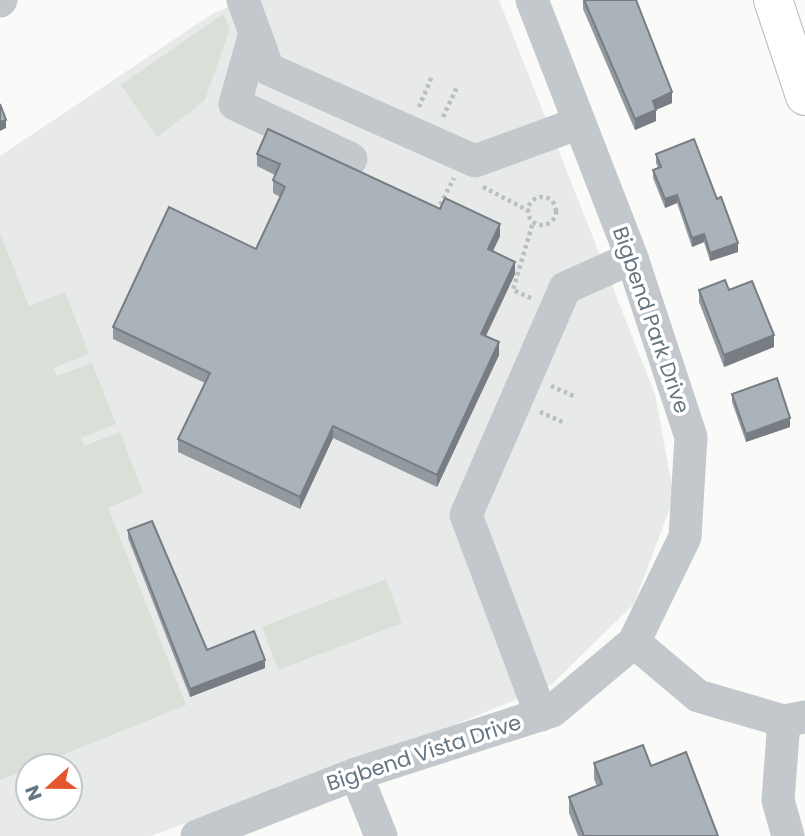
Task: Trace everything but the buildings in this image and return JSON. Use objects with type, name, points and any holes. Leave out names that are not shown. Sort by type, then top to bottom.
[{"type":"main road","points":[[773,0],[805,96]]},
{"type":"street","points":[[243,0],[268,69],[475,161],[579,123]]},
{"type":"street","name":"Bigbend Park Drive","points":[[532,0],[632,258],[691,437],[685,537],[634,642]]},
{"type":"street","points":[[255,33],[235,104],[351,159]]},
{"type":"street","points":[[541,715],[466,515],[565,288],[632,258]]},
{"type":"street","points":[[634,642],[698,696],[794,719],[778,800],[788,836]]},
{"type":"street","name":"Bigbend Vista Drive","points":[[197,836],[356,774],[552,711],[634,642]]},
{"type":"street","points":[[356,774],[380,836]]},
{"type":"path","points":[[416,114],[432,76]]},
{"type":"path","points":[[439,124],[457,87]]},
{"type":"path","points":[[434,218],[456,174]]},
{"type":"path","points":[[481,186],[529,211]]},
{"type":"path","points":[[533,222],[542,225],[551,222],[555,215],[555,206],[549,199],[540,198],[532,202],[529,211],[533,222],[513,290],[535,299]]},
{"type":"path","points":[[547,384],[576,397]]},
{"type":"path","points":[[536,411],[565,423]]},
{"type":"shaded area","points":[[245,0],[499,0],[655,394],[674,497],[634,604],[551,685],[449,727],[151,836],[0,836],[0,156],[212,14]]},
{"type":"shaded area","points":[[223,14],[230,28],[205,100],[157,137],[121,85]]},
{"type":"shaded area","points":[[0,233],[29,306],[65,292],[89,354],[53,368],[57,376],[92,363],[116,424],[81,438],[84,446],[120,432],[143,493],[108,508],[186,705],[69,752],[14,752],[14,774],[0,780]]},
{"type":"shaded area","points":[[386,579],[402,623],[278,670],[262,627]]}]
